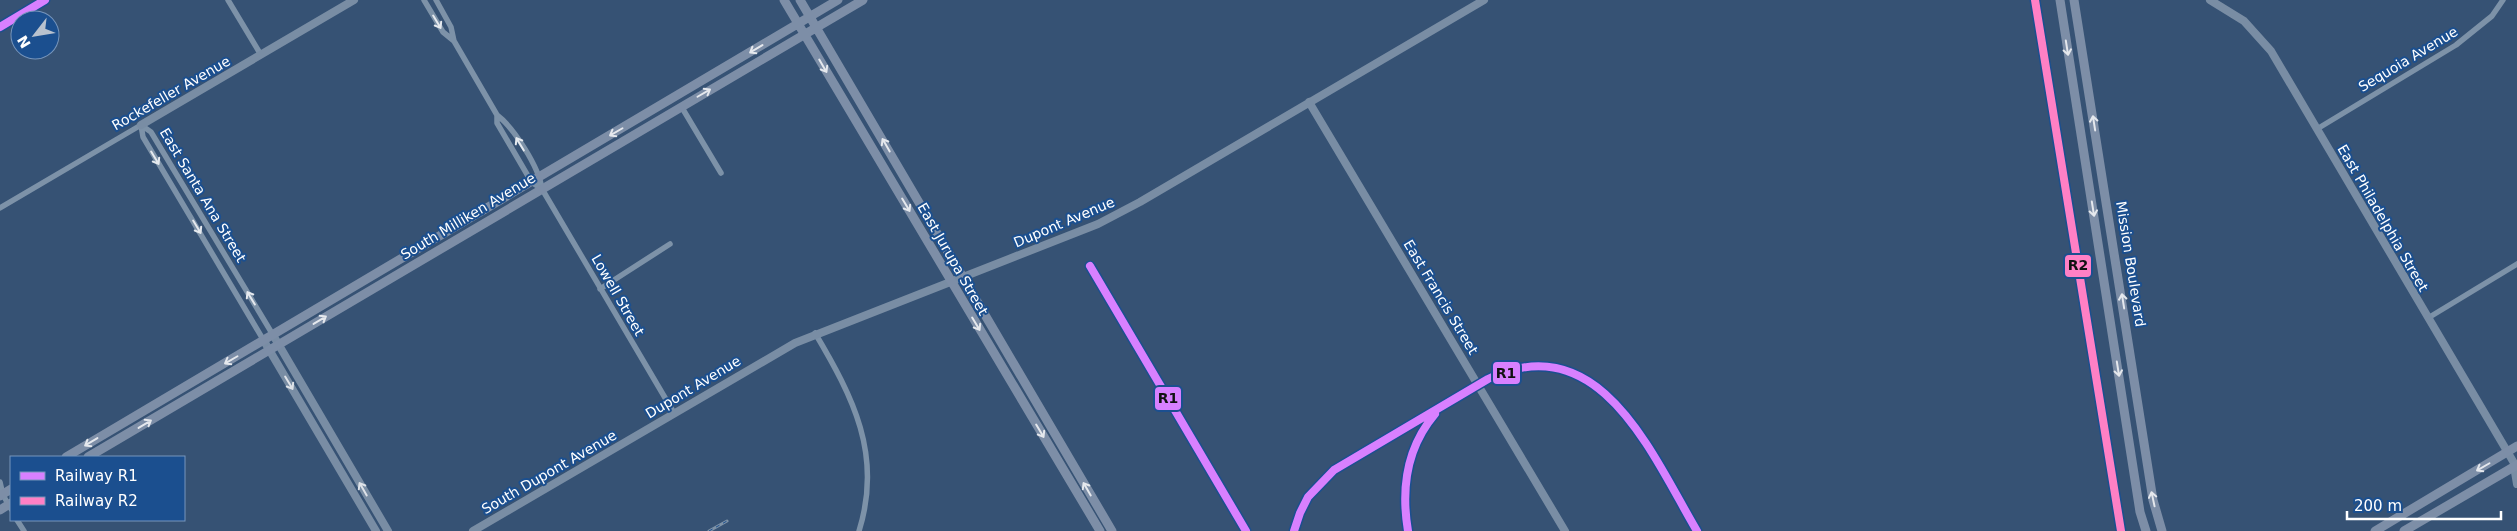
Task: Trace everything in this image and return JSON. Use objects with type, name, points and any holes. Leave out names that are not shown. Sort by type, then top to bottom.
[{"type":"main road","name":"East Jurupa Street","points":[[784,0],[1100,531]]},
{"type":"main road","name":"East Jurupa Street","points":[[800,0],[1112,531]]},
{"type":"main road","name":"South Milliken Avenue","points":[[68,456],[264,342],[272,335],[838,0]]},
{"type":"main road","name":"South Milliken Avenue","points":[[90,456],[862,0]]},
{"type":"main road","name":"Mission Boulevard","points":[[2060,0],[2140,512],[2146,531]]},
{"type":"main road","name":"Mission Boulevard","points":[[2074,0],[2153,500],[2162,531]]},
{"type":"main road","points":[[2376,531],[2517,446]]},
{"type":"main road","points":[[2404,531],[2516,466]]},
{"type":"main road","points":[[0,510],[10,506]]},
{"type":"street","points":[[228,0],[261,55]]},
{"type":"street","name":"Rockefeller Avenue","points":[[0,208],[354,0]]},
{"type":"street","name":"Lowell Street","points":[[424,0],[443,32],[454,41]]},
{"type":"street","name":"Lowell Street","points":[[436,0],[451,27],[454,41],[497,115],[507,123],[540,177],[542,189],[674,413]]},
{"type":"street","name":"Dupont Avenue","points":[[637,435],[768,357],[815,333],[962,278],[1097,224],[1484,0]]},
{"type":"street","name":"East Philadelphia Street","points":[[2210,0],[2244,21],[2264,42],[2516,466],[2517,484]]},
{"type":"street","name":"Sequoia Avenue","points":[[2317,129],[2456,45],[2492,16],[2503,0]]},
{"type":"street","name":"East Francis Street","points":[[1309,102],[1565,531]]},
{"type":"street","points":[[681,106],[721,173]]},
{"type":"street","name":"Lowell Street","points":[[497,115],[497,122],[531,182],[542,189]]},
{"type":"street","name":"East Santa Ana Street","points":[[141,125],[151,132],[388,531]]},
{"type":"street","name":"East Santa Ana Street","points":[[141,125],[143,137],[376,531]]},
{"type":"street","points":[[600,289],[670,244]]},
{"type":"street","points":[[2428,318],[2517,264]]},
{"type":"street","points":[[815,333],[851,398],[864,440],[866,483],[859,531]]},
{"type":"street","name":"South Dupont Avenue","points":[[473,531],[637,435]]},
{"type":"street","points":[[0,482],[1,495],[10,506]]},
{"type":"railway","points":[[0,27],[45,0]]},
{"type":"railway","points":[[1090,266],[1246,531]]},
{"type":"railway","points":[[1294,531],[1308,497],[1334,470],[1488,379],[1527,367],[1562,369],[1591,383],[1618,406],[1641,435],[1697,531]]},
{"type":"railway","points":[[1408,531],[1405,499],[1408,467],[1419,437],[1439,411]]},
{"type":"railway","points":[[709,531],[727,521]]},
{"type":"rail line","name":"R1","points":[[0,27],[45,0]]},
{"type":"rail line","name":"R2","points":[[2035,0],[2121,531]]},
{"type":"rail line","name":"R1","points":[[1090,266],[1246,531]]},
{"type":"rail line","name":"R1","points":[[1294,531],[1308,497],[1334,470],[1488,379],[1527,367],[1562,369],[1591,383],[1618,406],[1641,435],[1697,531]]},
{"type":"rail line","name":"R1","points":[[1408,531],[1405,500],[1408,469],[1418,440],[1435,414]]}]
